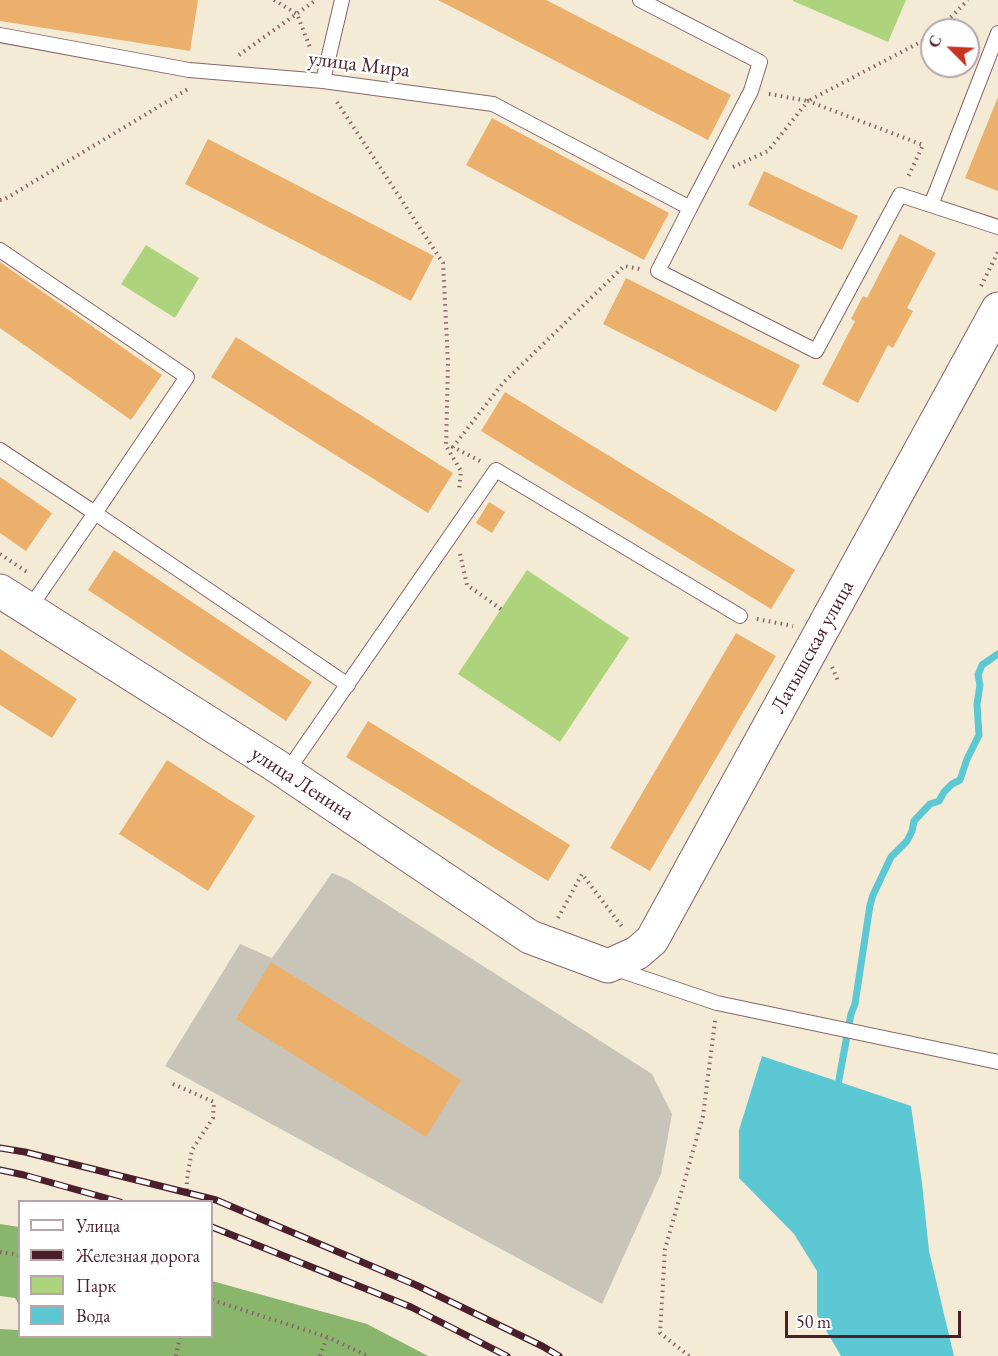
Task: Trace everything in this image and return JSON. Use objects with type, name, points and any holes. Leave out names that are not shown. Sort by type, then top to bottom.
[{"type":"street","name":"Латышская улица","points":[[608,966],[638,953],[652,940],[987,302]]},
{"type":"street","name":"улица Ленина","points":[[0,591],[38,597],[286,773],[530,937],[608,966]]},
{"type":"lane","points":[[323,81],[342,0]]},
{"type":"lane","points":[[640,0],[760,62],[751,91],[658,271],[816,351],[900,195],[998,227]]},
{"type":"lane","points":[[931,205],[998,33]]},
{"type":"lane","name":"улица Мира","points":[[0,35],[189,70],[323,81],[493,104],[690,208]]},
{"type":"lane","points":[[0,250],[187,377],[38,597]]},
{"type":"lane","points":[[0,450],[348,685]]},
{"type":"lane","points":[[286,773],[496,470],[740,616]]},
{"type":"lane","points":[[608,966],[717,1002],[998,1062]]},
{"type":"path","points":[[274,0],[297,14],[323,81],[443,262],[447,363],[446,446],[461,471],[454,530],[467,585],[501,609]]},
{"type":"path","points":[[0,200],[215,72],[316,0]]},
{"type":"path","points":[[950,18],[968,0]]},
{"type":"path","points":[[705,180],[768,151],[808,101],[920,42]]},
{"type":"path","points":[[751,91],[808,101],[923,145],[900,195]]},
{"type":"path","points":[[987,302],[998,252]]},
{"type":"path","points":[[496,470],[453,447],[503,383],[624,266],[658,271]]},
{"type":"path","points":[[0,554],[38,597]]},
{"type":"path","points":[[740,616],[803,627]]},
{"type":"path","points":[[556,921],[582,874],[624,930],[631,920]]},
{"type":"path","points":[[689,1356],[660,1333],[665,1249],[703,1116],[717,1002]]},
{"type":"path","points":[[173,1084],[214,1102],[213,1118],[192,1150],[186,1200]]},
{"type":"path","points":[[0,1252],[18,1255]]},
{"type":"path","points":[[213,1299],[327,1337],[368,1356]]},
{"type":"path","points":[[320,1356],[327,1337]]},
{"type":"path","points":[[176,1356],[180,1338]]},
{"type":"shaded area","points":[[332,873],[347,879],[652,1074],[672,1114],[661,1174],[602,1304],[165,1066],[240,944],[272,958]]},
{"type":"green space","points":[[793,0],[906,0],[888,42]]},
{"type":"green space","points":[[146,245],[199,278],[175,318],[121,284]]},
{"type":"green space","points":[[527,570],[629,638],[560,742],[458,674]]},
{"type":"green space","points":[[0,1224],[18,1227],[18,1303],[15,1298],[0,1296]]},
{"type":"green space","points":[[213,1281],[367,1324],[428,1356],[0,1356],[0,1329],[18,1330],[18,1338],[213,1338]]},
{"type":"water","points":[[762,1056],[911,1106],[929,1251],[954,1356],[841,1356],[817,1315],[817,1271],[794,1234],[739,1178],[739,1130]]},
{"type":"building","points":[[0,0],[198,0],[190,51],[0,21]]},
{"type":"building","points":[[438,0],[546,0],[731,95],[708,140]]},
{"type":"building","points":[[998,97],[998,191],[965,178]]},
{"type":"building","points":[[492,118],[669,213],[644,260],[466,165]]},
{"type":"building","points":[[208,139],[434,256],[411,301],[185,184]]},
{"type":"building","points":[[764,171],[858,216],[842,250],[748,205]]},
{"type":"building","points":[[900,234],[936,253],[907,308],[913,311],[893,348],[888,345],[858,403],[822,384],[855,321],[851,319],[863,296],[867,298]]},
{"type":"building","points":[[0,262],[162,375],[131,420],[0,328]]},
{"type":"building","points":[[626,278],[800,365],[776,412],[603,324]]},
{"type":"building","points":[[236,337],[453,473],[428,513],[211,377]]},
{"type":"building","points":[[505,392],[795,570],[771,609],[481,431]]},
{"type":"building","points":[[0,477],[52,513],[26,551],[0,533]]},
{"type":"building","points":[[489,502],[505,512],[492,533],[476,523]]},
{"type":"building","points":[[114,550],[312,682],[286,721],[88,590]]},
{"type":"building","points":[[736,633],[776,656],[650,871],[610,848]]},
{"type":"building","points":[[0,649],[77,699],[52,738],[0,705]]},
{"type":"building","points":[[368,721],[570,845],[548,881],[346,757]]},
{"type":"building","points":[[167,760],[255,816],[208,891],[119,834]]},
{"type":"building","points":[[271,962],[461,1080],[426,1137],[236,1019]]},
{"type":"waterway","points":[[837,1090],[851,1014],[855,1004],[873,895],[891,857],[907,841],[914,821],[930,804],[939,801],[952,784],[960,780],[979,735],[977,704],[980,685],[978,675],[982,665],[998,654]]},
{"type":"railway","points":[[0,1148],[25,1152],[216,1200],[416,1285],[559,1356]]},
{"type":"railway","points":[[0,1170],[113,1200]]},
{"type":"railway","points":[[213,1227],[411,1307],[507,1356]]}]
